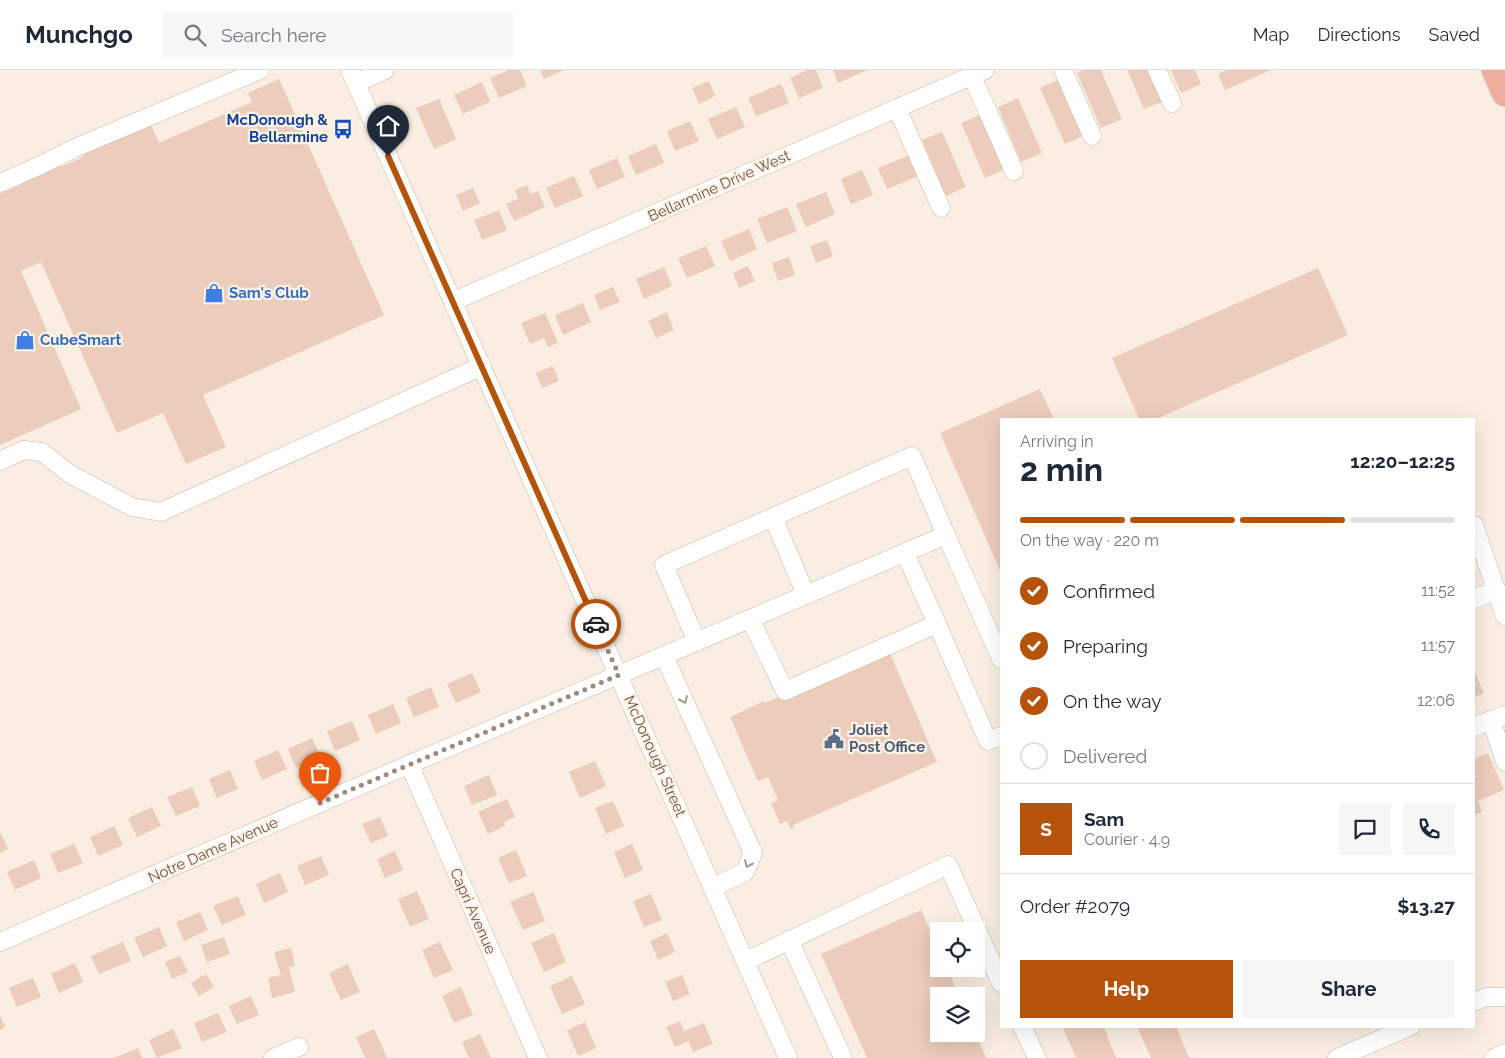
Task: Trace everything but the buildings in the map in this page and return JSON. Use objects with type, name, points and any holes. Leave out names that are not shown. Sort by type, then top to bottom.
[{"type":"highway","points":[[1495,70],[1505,93]]},
{"type":"street","points":[[0,183],[77,147],[260,70]]},
{"type":"street","points":[[353,76],[385,70]]},
{"type":"street","points":[[1064,70],[1092,136]]},
{"type":"street","points":[[1157,70],[1172,103]]},
{"type":"street","points":[[978,73],[1014,171]]},
{"type":"street","name":"Bellarmine Drive West","points":[[454,301],[978,73]]},
{"type":"street","name":"McDonough Street","points":[[353,76],[788,1058]]},
{"type":"street","points":[[897,108],[941,208]]},
{"type":"street","points":[[0,461],[24,450],[42,452],[70,474],[132,508],[161,512],[482,366]]},
{"type":"street","points":[[698,642],[664,565],[912,456],[1000,657]]},
{"type":"street","points":[[773,517],[806,595]]},
{"type":"street","points":[[1475,528],[1505,616]]},
{"type":"street","name":"Notre Dame Avenue","points":[[0,942],[409,764],[946,535]]},
{"type":"street","points":[[905,553],[988,741],[1000,736]]},
{"type":"street","points":[[1475,599],[1497,590]]},
{"type":"street","points":[[750,619],[786,691],[937,624]]},
{"type":"street","points":[[664,656],[753,853],[745,872],[713,887]]},
{"type":"street","points":[[1475,727],[1498,717],[1505,762]]},
{"type":"street","name":"Capri Avenue","points":[[409,764],[538,1058]]},
{"type":"street","points":[[746,960],[948,865],[994,948],[1000,979]]},
{"type":"street","points":[[789,940],[843,1058]]},
{"type":"street","points":[[1475,1002],[1486,997],[1505,997]]},
{"type":"street","points":[[1023,1028],[1037,1058]]},
{"type":"street","points":[[1337,1058],[1407,1028]]},
{"type":"street","points":[[273,1058],[299,1047]]},
{"type":"street","points":[[1494,1058],[1505,1053]]},
{"type":"way so far","points":[[320,803],[619,675],[596,624]]},
{"type":"place","name":"McDonough & Bellarmine","points":[[343,129]]},
{"type":"place","name":"Sam's Club","points":[[214,293]]},
{"type":"place","name":"CubeSmart","points":[[25,340]]},
{"type":"place","name":"Joliet Post Office","points":[[834,739]]},
{"type":"route","points":[[388,156],[596,624]]}]
